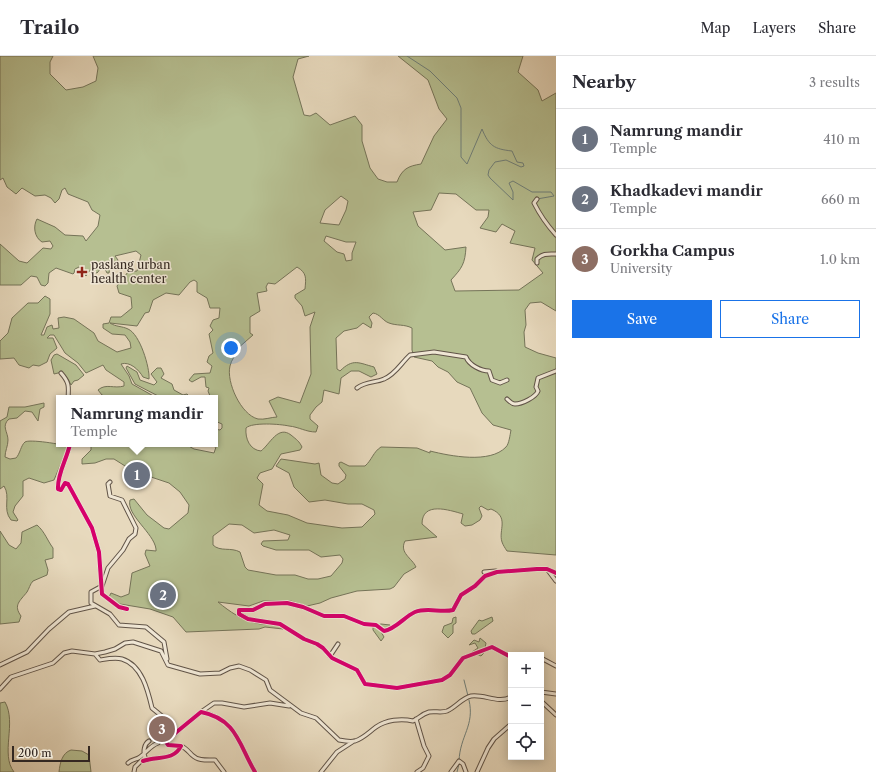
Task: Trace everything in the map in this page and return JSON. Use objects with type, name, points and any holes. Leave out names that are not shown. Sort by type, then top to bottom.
[{"type":"street","points":[[537,199],[534,203],[536,208],[547,226],[556,235]]},
{"type":"street","points":[[537,263],[536,259],[541,255],[548,253],[556,254]]},
{"type":"street","points":[[357,388],[364,383],[388,377],[400,367],[410,355],[434,352],[466,357],[468,362],[481,371],[489,371],[492,380],[500,383],[507,380]]},
{"type":"street","points":[[507,399],[513,404],[517,404],[534,396],[538,391],[536,387],[538,378],[556,371]]},
{"type":"street","points":[[62,373],[68,380],[70,386],[68,395]]},
{"type":"street","points":[[69,447],[58,482],[58,489],[61,490],[65,483],[72,488],[92,528],[99,552],[102,594],[119,607],[127,609]]},
{"type":"street","points":[[110,482],[108,484],[110,496],[122,500],[136,528],[135,534],[128,540],[123,550],[108,568],[102,587],[91,592],[91,603],[110,614],[119,625],[146,627],[164,642],[168,665]]},
{"type":"street","points":[[547,569],[556,581]]},
{"type":"street","points":[[484,572],[547,569],[556,573]]},
{"type":"street","points":[[496,572],[485,576],[475,586],[461,595],[453,610],[418,611],[400,622],[391,630],[384,632],[376,625],[364,624],[344,616],[324,616],[303,607],[287,603],[265,604],[252,610],[239,610],[239,614],[248,619],[280,624],[304,639],[323,648],[330,656],[357,670],[365,684],[389,688],[408,688],[421,683],[442,680],[450,675],[463,658],[492,647],[508,655]]},
{"type":"street","points":[[0,665],[27,652],[49,629],[69,612],[96,606]]},
{"type":"street","points":[[0,689],[12,677],[53,663],[64,653],[72,651],[95,654],[116,649],[125,643],[133,642],[161,651],[168,665],[200,674],[220,673],[230,668],[239,666],[250,670],[266,680],[270,690],[301,713],[316,718],[339,740],[354,741]]},
{"type":"street","points":[[330,656],[338,644]]},
{"type":"street","points":[[95,654],[100,660],[122,659],[132,665],[147,686],[152,708],[163,717],[175,733]]},
{"type":"street","points":[[544,660],[556,666]]},
{"type":"street","points":[[544,692],[556,694]]},
{"type":"street","points":[[321,772],[338,752],[354,741],[368,734],[377,726],[394,720],[416,719],[422,714],[430,712],[447,711],[457,703],[471,696],[486,697],[498,700],[508,698]]},
{"type":"street","points":[[224,772],[215,760],[203,761],[193,756],[181,746],[166,744],[168,739],[214,703],[222,702],[244,708],[255,707],[262,703],[282,704],[294,708]]},
{"type":"street","points":[[544,704],[556,715]]},
{"type":"street","points":[[201,712],[209,713],[231,726],[242,743],[255,772]]},
{"type":"street","points":[[416,719],[424,746],[429,756],[423,768],[416,772]]},
{"type":"street","points":[[477,772],[488,748],[494,739],[508,727]]},
{"type":"street","points":[[143,761],[146,743],[149,741]]},
{"type":"street","points":[[128,763],[144,754],[153,745],[158,743]]},
{"type":"street","points":[[134,772],[135,767],[143,761],[153,757],[169,758],[181,746]]},
{"type":"street","points":[[451,772],[459,761],[463,764],[466,772]]},
{"type":"green space","points":[[0,56],[53,56],[50,62],[50,74],[66,90],[83,87],[96,81],[98,68],[93,56],[309,56],[298,59],[293,77],[304,115],[310,116],[316,113],[330,125],[355,116],[362,125],[362,141],[370,168],[378,179],[387,182],[397,182],[403,171],[412,166],[421,164],[434,136],[447,119],[439,109],[428,80],[398,56],[523,56],[518,72],[538,90],[542,101],[556,93],[556,311],[541,302],[530,303],[525,310],[526,325],[524,332],[525,347],[538,353],[556,358],[556,555],[507,551],[502,543],[501,537],[502,520],[497,512],[491,509],[488,510],[481,506],[479,508],[482,516],[480,520],[472,525],[465,526],[461,523],[463,514],[444,509],[437,509],[426,512],[423,517],[422,524],[437,537],[405,541],[405,552],[416,567],[404,574],[394,587],[390,589],[357,591],[307,606],[291,601],[263,601],[249,606],[218,602],[241,618],[259,624],[278,626],[283,629],[265,627],[259,629],[186,632],[173,617],[150,609],[120,604],[112,600],[109,597],[111,593],[121,597],[129,594],[132,573],[150,566],[145,554],[146,550],[156,551],[151,537],[132,512],[130,500],[134,499],[147,515],[164,528],[169,529],[188,513],[189,505],[180,492],[169,483],[133,471],[114,459],[106,459],[95,463],[82,464],[82,459],[91,450],[91,447],[190,447],[214,453],[216,447],[218,447],[218,430],[222,428],[222,424],[218,422],[218,395],[210,395],[208,391],[209,388],[206,387],[205,377],[201,377],[192,382],[189,380],[194,374],[210,373],[212,366],[207,362],[209,356],[213,353],[209,334],[213,330],[210,326],[213,320],[219,318],[220,308],[210,308],[207,298],[197,292],[197,282],[194,280],[190,282],[179,295],[166,293],[153,300],[149,312],[145,313],[137,326],[110,323],[128,329],[136,337],[146,360],[149,379],[143,377],[137,369],[131,365],[124,363],[121,364],[129,376],[132,384],[152,395],[102,395],[98,390],[101,388],[107,386],[124,386],[124,382],[106,370],[103,365],[86,373],[78,363],[65,353],[54,335],[50,335],[47,338],[53,338],[57,348],[50,354],[47,362],[39,366],[33,365],[29,368],[19,365],[14,358],[0,359],[0,341],[8,333],[12,318],[28,303],[38,303],[45,296],[50,299],[50,314],[41,335],[44,335],[47,327],[52,325],[53,329],[59,328],[58,318],[64,317],[74,319],[94,333],[98,341],[117,352],[131,348],[130,342],[125,335],[112,334],[103,328],[103,324],[109,323],[111,317],[121,317],[132,308],[131,297],[119,293],[117,286],[128,272],[137,271],[141,255],[136,251],[115,256],[118,260],[116,264],[110,266],[109,273],[107,273],[102,267],[97,273],[89,271],[86,276],[79,267],[75,269],[73,274],[56,268],[49,273],[48,283],[45,286],[41,285],[37,277],[31,276],[21,285],[0,285],[0,244],[19,261],[27,263],[43,248],[51,249],[53,246],[50,241],[42,242],[37,237],[35,228],[37,219],[55,227],[65,235],[83,236],[86,241],[98,226],[100,215],[92,210],[88,202],[68,194],[65,188],[62,190],[59,199],[55,203],[51,198],[45,195],[35,196],[22,188],[16,194],[7,187],[3,178],[0,180]],"holes":[[[439,193],[456,194],[476,210],[489,210],[488,217],[480,228],[496,232],[502,224],[515,231],[510,243],[535,248],[532,260],[543,273],[519,290],[455,291],[451,280],[462,265],[465,258],[466,247],[445,250],[418,226],[413,212],[431,210]],[[341,196],[348,201],[346,210],[339,225],[320,223],[325,210]],[[326,236],[346,242],[356,242],[352,253],[352,260],[346,261],[344,254],[337,252],[324,241]],[[297,267],[303,271],[306,279],[305,289],[295,295],[295,298],[302,306],[305,316],[315,312],[310,327],[311,374],[300,403],[278,397],[269,401],[277,417],[258,419],[246,411],[236,397],[230,380],[229,373],[231,362],[237,349],[253,335],[250,333],[250,317],[260,311],[257,293],[267,291],[266,287],[268,283],[275,284]],[[373,313],[389,323],[412,328],[412,350],[414,357],[432,361],[438,367],[448,372],[457,382],[470,388],[482,413],[493,425],[511,430],[507,446],[490,456],[480,457],[448,455],[430,451],[430,453],[417,448],[381,447],[376,451],[365,466],[349,466],[341,462],[339,463],[339,466],[346,475],[345,479],[338,484],[332,483],[321,475],[319,463],[315,464],[281,459],[276,466],[289,473],[294,487],[309,502],[325,500],[348,504],[362,504],[374,510],[375,514],[362,527],[342,528],[307,523],[288,515],[267,511],[259,505],[263,484],[257,478],[260,473],[272,469],[281,454],[300,450],[302,447],[291,435],[282,432],[274,437],[261,451],[254,449],[247,440],[246,428],[260,424],[273,424],[285,425],[316,432],[318,426],[310,419],[310,415],[322,402],[324,390],[339,394],[341,378],[351,371],[359,371],[371,377],[377,374],[374,367],[360,363],[349,364],[340,371],[337,369],[336,338],[344,331],[357,328],[363,323],[371,328],[372,323],[369,317]],[[229,524],[242,525],[254,533],[274,530],[290,535],[288,540],[263,541],[261,544],[263,546],[276,550],[309,550],[321,557],[340,555],[343,559],[342,563],[331,576],[318,579],[308,579],[295,575],[276,575],[248,570],[245,567],[240,552],[216,547],[213,545],[213,536]]]},
{"type":"green space","points":[[57,354],[76,365],[84,375],[78,380],[74,381],[71,385],[62,372],[54,374],[51,360],[54,355]]},
{"type":"green space","points":[[127,366],[137,372],[140,380],[154,385],[157,382],[151,374],[157,368],[161,368],[164,374],[161,378],[172,384],[174,390],[183,395],[156,395],[135,384],[126,368]]},
{"type":"green space","points":[[44,403],[44,407],[40,409],[38,421],[32,412],[25,411],[17,418],[9,419],[5,424],[8,440],[5,457],[10,459],[16,458],[24,443],[28,441],[46,442],[56,444],[56,447],[68,447],[54,480],[44,483],[29,478],[23,481],[23,496],[15,506],[13,512],[18,520],[17,521],[11,520],[8,516],[6,490],[4,486],[0,489],[0,421],[7,417],[9,407],[25,407]]},
{"type":"green space","points":[[37,525],[53,548],[53,558],[45,560],[48,570],[47,575],[33,581],[27,592],[18,603],[18,609],[21,616],[19,622],[0,624],[0,531],[9,545],[16,549],[21,543],[22,532]]},
{"type":"green space","points":[[456,617],[456,623],[453,625],[453,633],[448,638],[442,632],[444,626],[452,623],[453,618]]},
{"type":"green space","points":[[492,617],[493,621],[475,634],[472,634],[471,631],[479,620],[482,621]]},
{"type":"green space","points":[[381,624],[390,625],[390,629],[380,630],[384,637],[381,641],[373,630],[373,626]]},
{"type":"green space","points":[[480,638],[486,643],[484,653],[481,656],[472,652],[478,648],[475,643],[469,645],[474,640],[479,642]]},
{"type":"green space","points":[[5,702],[10,719],[8,756],[10,765],[14,772],[0,772],[0,703]]},
{"type":"green space","points":[[71,750],[82,751],[89,755],[91,772],[59,772],[65,753]]},
{"type":"waterway","points":[[407,56],[430,71],[457,98],[461,108],[461,157],[467,164],[482,129],[487,139],[493,146],[512,151],[517,162],[523,163],[524,166],[521,167],[506,160],[495,162],[489,170],[488,175],[490,178],[513,200],[513,192],[509,183],[513,181],[532,192],[551,192],[554,196],[537,199]]},
{"type":"waterway","points":[[464,680],[468,696]]},
{"type":"waterway","points":[[459,761],[462,744],[469,724],[469,700]]},
{"type":"waterway","points":[[457,772],[459,764]]},
{"type":"cycle path","points":[[70,447],[59,478],[58,489],[61,490],[65,483],[68,484],[92,528],[99,552],[102,594],[119,607],[127,609]]},
{"type":"cycle path","points":[[508,655],[492,647],[463,658],[450,675],[442,680],[397,688],[365,684],[357,670],[332,658],[317,644],[304,639],[280,624],[248,619],[239,614],[239,610],[253,610],[265,604],[287,603],[303,607],[324,616],[344,616],[364,624],[376,625],[384,631],[392,628],[415,612],[429,610],[453,610],[461,595],[475,586],[485,576],[497,572],[537,569],[547,569],[556,573]]},
{"type":"cycle path","points":[[143,761],[170,756],[178,751],[181,746],[168,745],[166,742],[201,712],[213,715],[230,727],[236,734],[255,772]]},
{"type":"place","name":"paslang urban health center","points":[[82,272]]},
{"type":"place","name":"Namrung mandir","points":[[137,475]]},
{"type":"place","name":"Khadkadevi mandir","points":[[163,595]]},
{"type":"place","name":"Gorkha Campus","points":[[162,729]]}]
